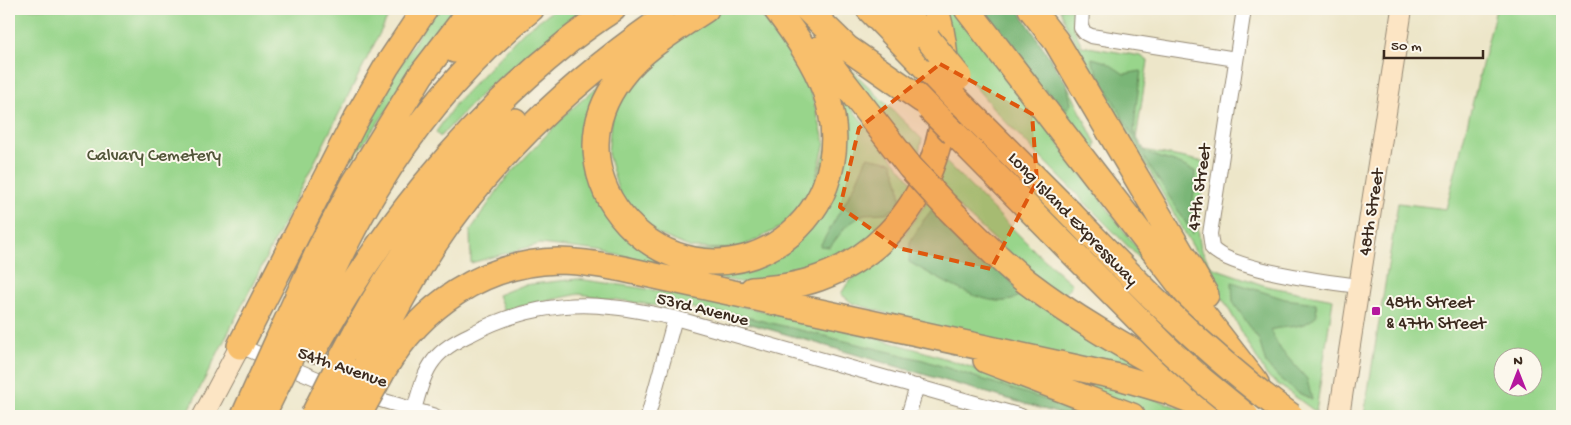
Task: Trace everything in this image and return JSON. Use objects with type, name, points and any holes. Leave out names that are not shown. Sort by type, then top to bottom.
[{"type":"highway","points":[[240,346],[354,123],[383,73],[425,9]]},
{"type":"highway","points":[[278,416],[297,344],[335,218],[421,75],[470,9]]},
{"type":"highway","points":[[395,120],[449,57],[498,9]]},
{"type":"highway","points":[[262,416],[362,213],[393,162],[436,104],[473,62],[531,9]]},
{"type":"highway","points":[[244,416],[297,344],[342,302],[375,252],[451,154],[486,116],[527,77],[565,44],[613,9]]},
{"type":"highway","points":[[313,416],[372,302],[436,209],[484,152],[523,112],[572,70],[615,37],[664,16],[706,9]]},
{"type":"highway","points":[[664,16],[652,46],[620,77],[607,98],[599,121],[596,139],[597,158],[603,182],[613,205],[631,228],[667,253],[698,261],[712,262],[742,259],[767,250],[790,235],[800,226],[823,191],[832,162],[834,133],[824,85],[806,50],[776,9]]},
{"type":"highway","points":[[784,9],[798,23],[910,167],[946,206],[1006,264],[1046,296],[1088,324],[1247,416]]},
{"type":"highway","points":[[808,9],[847,48],[925,104]]},
{"type":"highway","name":"Long Island Expressway","points":[[831,9],[1170,351],[1203,381],[1247,416]]},
{"type":"highway","points":[[868,9],[931,73],[959,89]]},
{"type":"highway","points":[[902,9],[928,39],[959,89]]},
{"type":"highway","points":[[724,291],[792,286],[832,273],[869,250],[890,231],[907,211],[921,190],[933,163],[938,149],[944,118],[945,66],[942,30],[936,9]]},
{"type":"highway","points":[[967,9],[1283,416]]},
{"type":"highway","points":[[1031,9],[1056,41],[1082,83],[1254,380]]},
{"type":"highway","points":[[1052,9],[1064,34],[1082,83]]},
{"type":"highway","points":[[358,416],[404,294],[432,247],[469,197],[502,158],[541,117],[578,83],[664,16]]},
{"type":"highway","name":"Long Island Expressway","points":[[959,89],[987,108],[1042,186],[1154,300],[1232,371],[1291,416]]},
{"type":"highway","points":[[340,416],[375,367],[432,309],[476,282],[492,275],[524,265],[559,261],[592,263],[1120,376],[1167,391],[1230,416]]},
{"type":"highway","points":[[906,331],[1132,416]]},
{"type":"street","points":[[1082,9],[1081,25],[1085,33],[1099,37],[1236,59]]},
{"type":"street","name":"47th Street","points":[[1244,9],[1210,234],[1212,248],[1219,254],[1232,260],[1263,270],[1359,286]]},
{"type":"street","name":"48th Street","points":[[1340,411],[1402,9]]},
{"type":"street","name":"53rd Avenue","points":[[413,413],[434,359],[461,339],[498,322],[540,310],[574,306],[610,306],[675,318],[1021,416]]},
{"type":"street","points":[[648,416],[675,318]]},
{"type":"street","name":"54th Avenue","points":[[240,346],[336,387],[413,413],[435,416]]},
{"type":"street","points":[[203,416],[240,346]]},
{"type":"street","points":[[908,416],[917,386]]},
{"type":"highlighted area","points":[[940,64],[1032,114],[1037,181],[991,269],[898,248],[840,207],[859,128]]},
{"type":"green space","name":"Calvary Cemetery","points":[[9,9],[392,9],[186,416],[9,416]]},
{"type":"green space","points":[[435,9],[460,9],[352,159],[348,150]]},
{"type":"green space","points":[[555,9],[590,9],[486,89],[440,137],[436,132],[456,103],[523,32]]},
{"type":"green space","points":[[649,9],[756,9],[791,51],[812,96],[825,143],[814,185],[785,225],[738,249],[691,248],[651,231],[620,197],[608,154],[612,106],[639,68],[676,35]]},
{"type":"green space","points":[[794,9],[798,9],[835,54],[922,139],[917,162],[810,26]]},
{"type":"green space","points":[[943,9],[958,9],[1161,280],[999,115],[952,59]]},
{"type":"green space","points":[[977,9],[1015,9],[1020,12],[1067,84],[1071,104],[1067,109],[1061,108]]},
{"type":"green space","points":[[1015,9],[1067,84],[1096,144],[1094,154],[1029,76]]},
{"type":"green space","points":[[1060,9],[1076,9],[1073,27],[1082,46],[1141,56],[1148,61],[1136,139],[1144,150],[1205,162],[1198,229],[1201,249],[1211,267],[1266,286],[1333,299],[1316,412],[1267,376],[1067,27]]},
{"type":"green space","points":[[1496,9],[1562,9],[1562,416],[1364,416],[1398,203],[1446,209]]},
{"type":"green space","points":[[1092,58],[1106,62],[1124,74],[1141,71],[1134,133],[1146,153],[1195,171],[1191,214],[1193,234],[1146,160],[1092,62]]},
{"type":"green space","points":[[621,66],[594,106],[585,139],[592,180],[654,255],[796,242],[840,107],[848,104],[916,187],[889,228],[842,263],[761,286],[706,276],[600,251],[540,244],[471,263],[470,231],[506,178],[567,113]]},
{"type":"green space","points":[[867,157],[892,162],[899,184],[901,205],[886,213],[864,214],[846,226],[830,247],[820,246],[855,185]]},
{"type":"green space","points":[[945,161],[1037,253],[1072,284],[1064,295],[1099,316],[1098,321],[1057,296],[935,186]]},
{"type":"green space","points":[[927,201],[1162,376],[968,338],[852,303],[841,294],[849,281],[878,262],[904,234]]},
{"type":"green space","points":[[934,207],[1022,293],[1012,300],[987,299],[959,289],[909,262],[910,242]]},
{"type":"green space","points":[[577,279],[699,298],[861,334],[1002,378],[1101,416],[1067,416],[710,312],[654,299],[665,307],[579,294],[504,310],[498,295],[523,285]]},
{"type":"green space","points":[[1232,282],[1285,299],[1316,303],[1317,314],[1307,323],[1270,330],[1281,350],[1307,379],[1312,400],[1295,391],[1266,364],[1259,340],[1233,302]]},
{"type":"green space","points":[[710,312],[734,314],[923,360],[1089,416],[1067,416]]},
{"type":"green space","points":[[1064,379],[1101,380],[1202,416],[1145,416],[1107,401]]},
{"type":"place","name":"48th Street & 47th Street","points":[[1376,311]]}]
